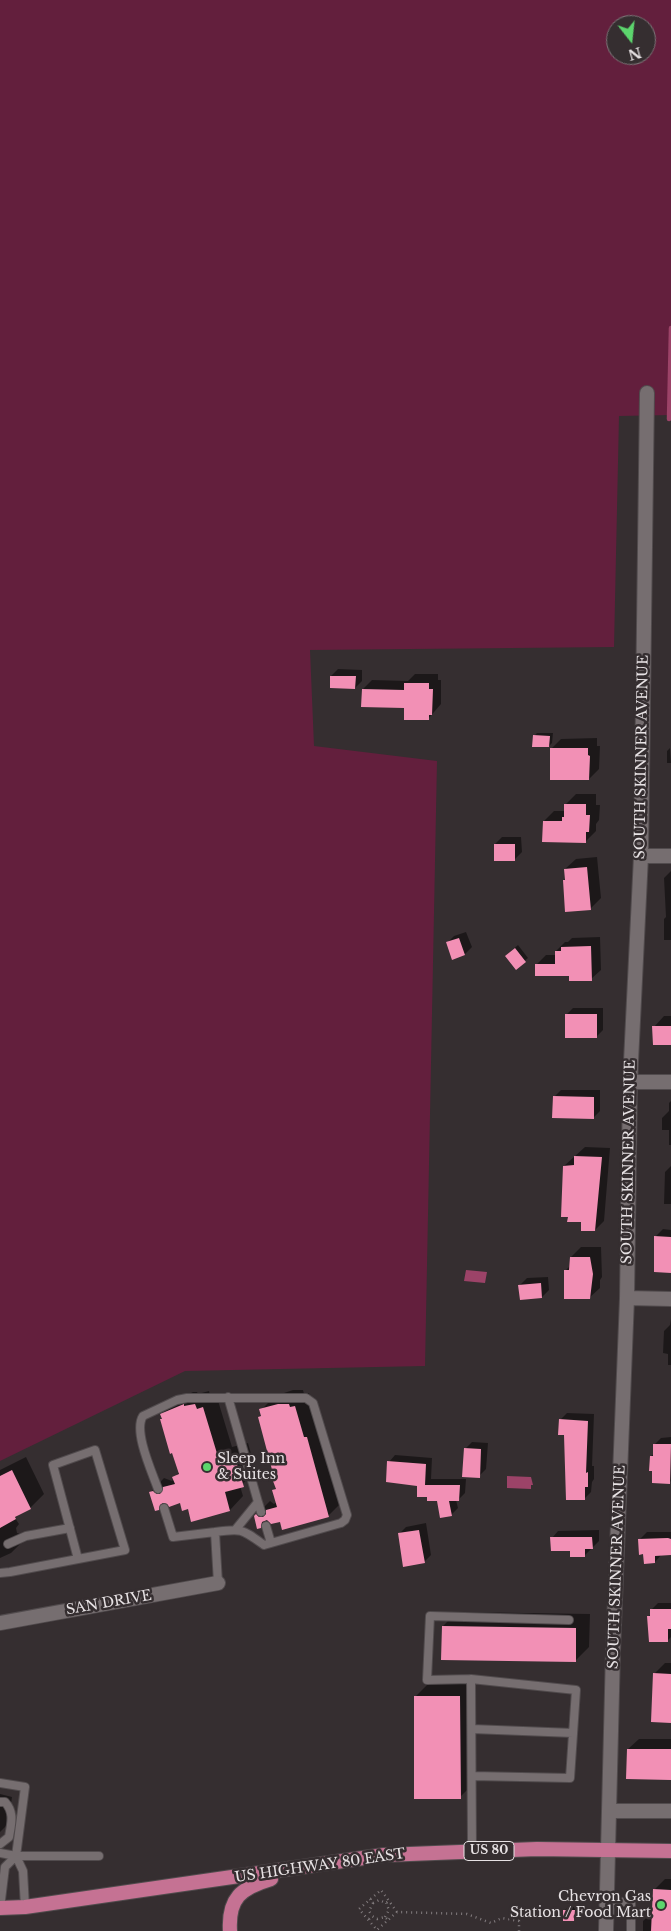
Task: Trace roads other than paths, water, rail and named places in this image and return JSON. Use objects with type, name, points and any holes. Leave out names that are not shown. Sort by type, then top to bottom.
[{"type":"main road","name":"US HIGHWAY 80 EAST","points":[[0,1908],[25,1907],[384,1855],[537,1849],[671,1851]]},
{"type":"main road","points":[[230,1931],[231,1909],[242,1892],[251,1885],[307,1867]]},
{"type":"street","name":"SOUTH SKINNER AVENUE","points":[[606,1931],[607,1850],[610,1811],[614,1642],[627,1298],[630,1082],[641,856],[647,392]]},
{"type":"street","points":[[641,856],[671,856]]},
{"type":"street","points":[[630,1082],[671,1082]]},
{"type":"street","points":[[627,1298],[671,1299]]},
{"type":"street","name":"SAN DRIVE","points":[[0,1623],[218,1583]]},
{"type":"street","points":[[610,1811],[671,1811]]},
{"type":"lane","points":[[228,1397],[261,1512]]},
{"type":"lane","points":[[158,1489],[140,1433],[140,1421],[143,1416],[177,1400],[187,1398],[306,1398],[313,1403],[347,1515],[346,1520],[341,1524],[264,1545],[246,1532],[236,1529],[173,1537],[164,1508]]},
{"type":"lane","points":[[0,1573],[78,1559],[125,1550],[95,1450],[53,1465],[78,1559]]},
{"type":"lane","points":[[236,1529],[258,1502]]},
{"type":"lane","points":[[266,1526],[271,1543]]},
{"type":"lane","points":[[8,1544],[26,1536],[70,1528]]},
{"type":"lane","points":[[215,1532],[218,1583]]},
{"type":"lane","points":[[472,1776],[570,1778],[576,1690],[471,1679],[427,1680],[430,1616],[569,1620]]},
{"type":"lane","points":[[471,1679],[472,1852]]},
{"type":"lane","points":[[472,1729],[573,1733]]},
{"type":"lane","points":[[0,1783],[25,1788],[16,1856],[23,1871],[25,1907]]},
{"type":"lane","points":[[0,1802],[5,1802],[11,1809],[12,1817],[9,1837],[0,1844]]},
{"type":"lane","points":[[0,1853],[16,1856],[99,1856]]},
{"type":"lane","points":[[0,1908],[5,1868],[16,1856]]},
{"type":"lane","points":[[606,1900],[631,1903],[632,1931]]},
{"type":"waterway","points":[[669,419],[671,328]]},
{"type":"place","name":"Sleep Inn & Suites","points":[[207,1467]]},
{"type":"place","name":"Chevron Gas Station / Food Mart","points":[[661,1905]]}]
